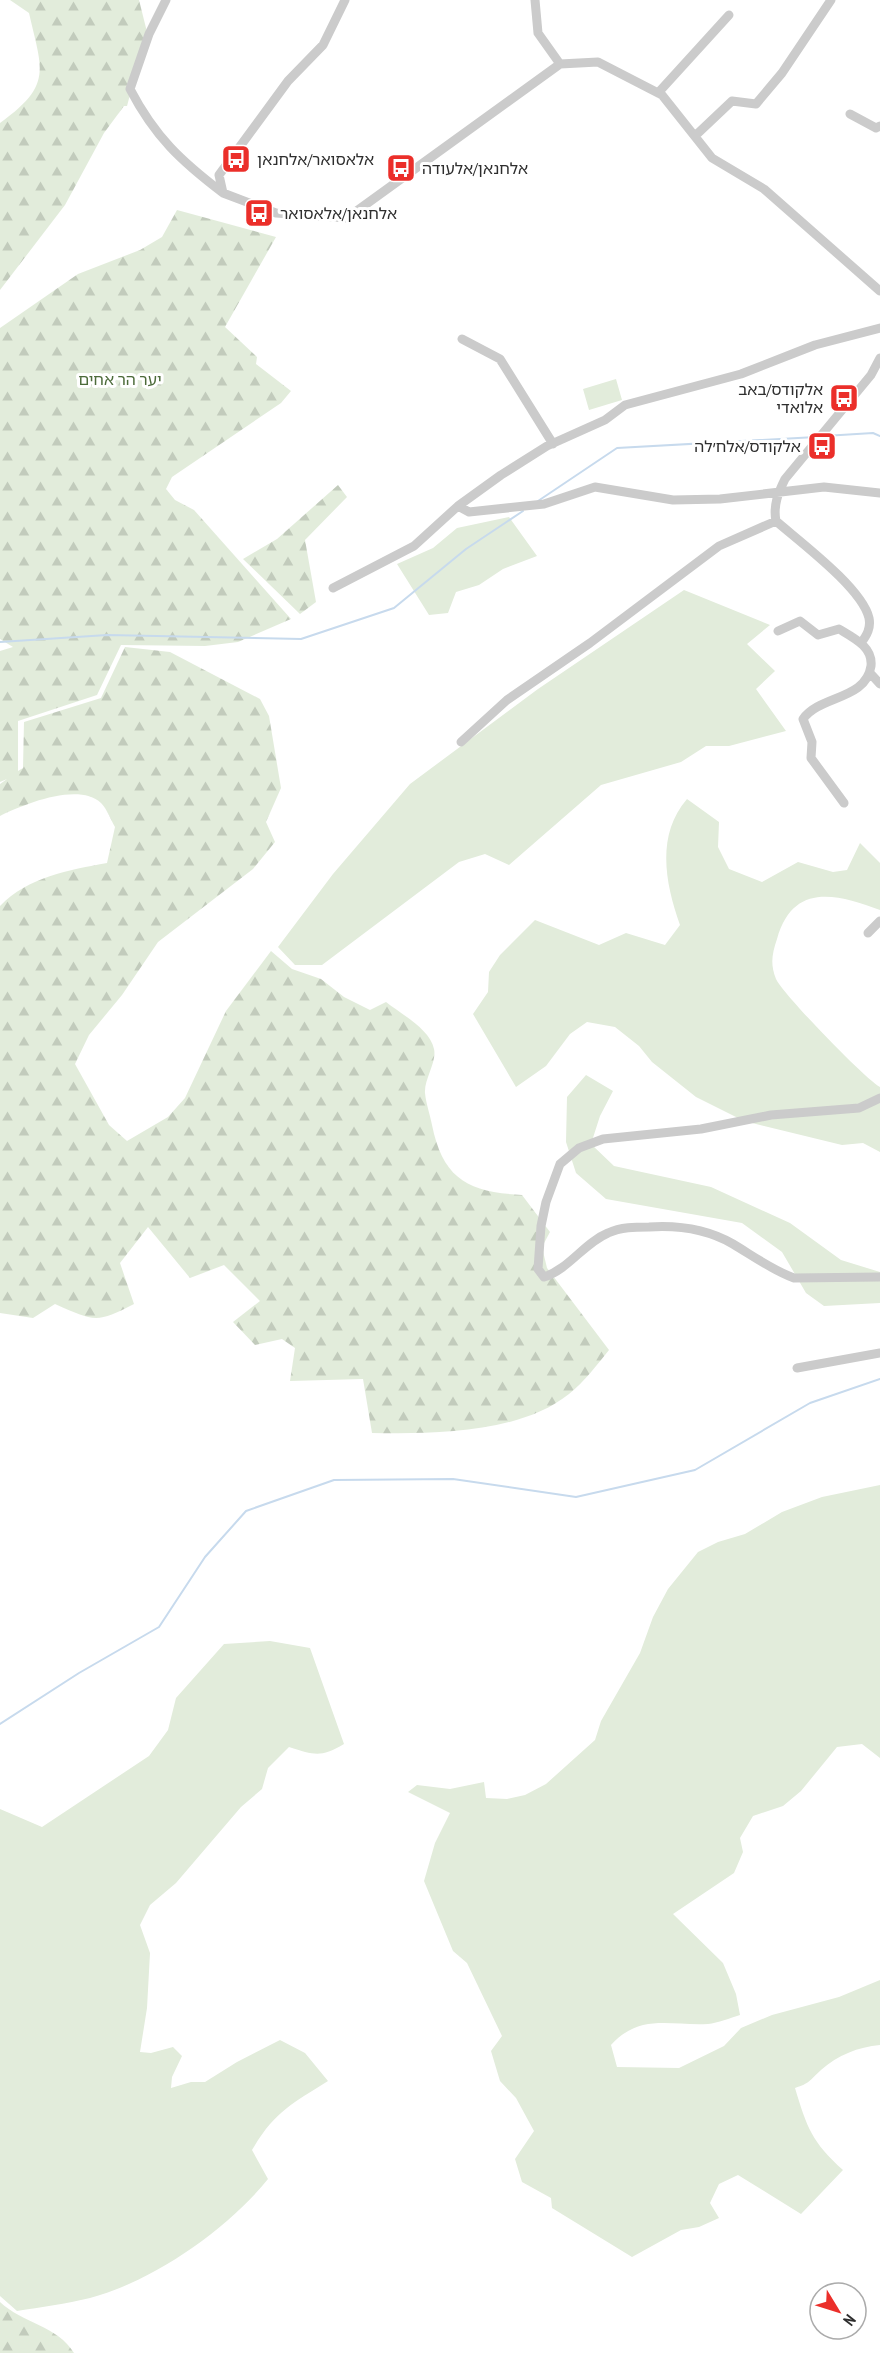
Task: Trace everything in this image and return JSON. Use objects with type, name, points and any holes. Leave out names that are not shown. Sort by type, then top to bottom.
[{"type":"street","points":[[166,0],[149,34],[130,89],[144,117],[185,165],[223,193],[276,213],[347,218],[560,64],[598,62],[658,93],[712,158],[764,189],[880,291]]},
{"type":"street","points":[[223,193],[219,175],[288,81],[323,45],[345,0]]},
{"type":"street","points":[[535,0],[538,33],[560,64]]},
{"type":"street","points":[[695,136],[732,101],[756,104],[782,73],[831,0]]},
{"type":"street","points":[[658,93],[729,15]]},
{"type":"street","points":[[850,114],[876,128],[880,126]]},
{"type":"street","points":[[333,588],[414,546],[458,506],[553,444],[605,420],[625,405],[741,374],[815,345],[880,328]]},
{"type":"street","points":[[462,339],[500,359],[553,444]]},
{"type":"street","points":[[861,643],[868,633],[868,617],[858,598],[843,579],[776,522],[774,511],[785,479],[871,375],[880,358]]},
{"type":"street","points":[[458,506],[470,512],[544,504],[595,486],[673,500],[720,499],[824,487],[880,493]]},
{"type":"street","points":[[461,742],[507,700],[590,643],[719,546],[776,522]]},
{"type":"street","points":[[778,631],[800,621],[818,635],[839,629],[861,643],[869,653],[868,680],[858,688],[830,700],[803,719],[812,742],[811,758],[843,802]]},
{"type":"street","points":[[870,673],[880,684]]},
{"type":"street","points":[[868,933],[880,921]]},
{"type":"street","points":[[880,1098],[859,1108],[818,1109],[771,1115],[701,1129],[589,1142],[560,1164],[551,1184],[541,1226],[538,1269],[544,1277],[554,1274],[598,1238],[610,1232],[629,1227],[676,1226],[707,1233],[731,1243],[780,1273],[794,1278],[880,1277]]},
{"type":"street","points":[[797,1368],[880,1353]]},
{"type":"green space","points":[[10,0],[139,0],[147,32],[127,106],[124,106],[104,133],[65,205],[0,290],[0,123],[29,98],[36,87],[40,63],[29,13]]},
{"type":"green space","name":"יער הר אחים","points":[[177,210],[276,237],[225,327],[257,357],[256,364],[291,391],[281,403],[172,477],[166,489],[175,500],[194,510],[291,619],[238,642],[205,646],[121,645],[97,695],[18,721],[18,771],[23,768],[24,722],[101,698],[125,647],[170,652],[260,699],[269,716],[281,788],[266,822],[275,842],[253,869],[158,942],[122,995],[89,1035],[75,1064],[109,1125],[127,1141],[168,1117],[185,1098],[226,1011],[271,951],[292,969],[321,979],[344,997],[370,1010],[386,1002],[414,1022],[427,1035],[434,1049],[434,1059],[426,1082],[425,1093],[443,1158],[451,1170],[473,1186],[522,1195],[550,1232],[542,1247],[547,1268],[609,1350],[569,1394],[549,1407],[501,1424],[448,1432],[372,1433],[363,1379],[290,1381],[295,1348],[282,1339],[255,1345],[233,1322],[260,1301],[224,1265],[190,1278],[148,1227],[120,1263],[134,1304],[111,1315],[95,1318],[78,1314],[55,1304],[33,1318],[0,1313],[0,906],[11,896],[36,881],[64,872],[107,863],[115,827],[101,803],[79,794],[51,797],[0,816],[0,784],[7,779],[0,782],[0,651],[13,647],[0,639],[0,328],[78,274],[140,250],[162,237]]},
{"type":"green space","points":[[616,379],[622,400],[589,410],[583,389]]},
{"type":"green space","points":[[338,485],[347,497],[305,540],[316,602],[300,614],[243,559],[277,539]]},
{"type":"green space","points":[[509,517],[537,556],[503,569],[479,585],[456,592],[448,613],[429,615],[397,564],[433,548],[457,528]]},
{"type":"green space","points":[[684,590],[770,625],[747,644],[775,671],[756,689],[786,731],[729,746],[706,746],[681,762],[601,785],[509,865],[485,854],[459,862],[322,965],[295,965],[278,947],[333,874],[410,784],[538,689]]},
{"type":"green space","points":[[687,799],[719,822],[718,847],[729,869],[762,882],[798,862],[833,872],[847,870],[860,843],[880,863],[880,910],[833,897],[818,897],[805,901],[794,908],[784,921],[775,944],[772,964],[776,979],[793,1001],[842,1053],[880,1087],[880,1152],[863,1143],[842,1145],[744,1121],[696,1097],[652,1062],[639,1046],[615,1027],[587,1022],[570,1034],[546,1066],[516,1087],[473,1014],[488,992],[489,972],[500,955],[535,920],[599,945],[626,933],[665,945],[680,925],[667,876],[667,844],[677,813]]},
{"type":"green space","points":[[586,1075],[613,1091],[600,1116],[591,1144],[614,1166],[711,1187],[790,1223],[841,1260],[880,1272],[880,1303],[824,1306],[806,1293],[782,1252],[742,1223],[606,1199],[576,1173],[566,1142],[567,1097]]},
{"type":"green space","points":[[880,1485],[880,1758],[862,1744],[837,1747],[801,1791],[783,1806],[753,1816],[740,1838],[743,1852],[734,1873],[673,1914],[723,1963],[736,1994],[740,2015],[708,2024],[656,2023],[644,2025],[622,2035],[611,2045],[617,2067],[679,2068],[724,2046],[741,2028],[772,2015],[839,1997],[880,1980],[880,2045],[841,2056],[807,2083],[795,2088],[812,2134],[824,2151],[843,2170],[801,2214],[738,2175],[719,2184],[710,2203],[719,2218],[699,2227],[681,2230],[632,2257],[552,2208],[551,2198],[522,2182],[515,2159],[534,2131],[516,2098],[500,2081],[491,2051],[502,2036],[467,1963],[453,1951],[424,1881],[435,1843],[450,1813],[408,1792],[417,1785],[450,1789],[484,1782],[486,1798],[507,1799],[525,1795],[546,1784],[595,1740],[601,1721],[640,1653],[653,1617],[668,1589],[698,1552],[718,1542],[745,1534],[782,1512],[822,1497]]},
{"type":"green space","points":[[270,1641],[310,1648],[344,1744],[329,1752],[317,1754],[289,1747],[268,1768],[262,1789],[241,1807],[176,1883],[150,1905],[140,1925],[150,1953],[147,2008],[140,2052],[151,2053],[173,2047],[182,2056],[172,2077],[171,2088],[191,2082],[205,2082],[237,2062],[280,2040],[305,2053],[328,2081],[285,2110],[260,2137],[252,2150],[268,2179],[251,2198],[210,2234],[163,2266],[114,2290],[63,2304],[17,2311],[0,2296],[0,1809],[42,1827],[149,1756],[168,1730],[176,1698],[224,1644]]},
{"type":"green space","points":[[0,2302],[59,2337],[74,2353],[0,2353]]},
{"type":"waterway","points":[[824,436],[873,433],[880,436]]},
{"type":"waterway","points":[[538,501],[617,448],[816,437]]},
{"type":"waterway","points":[[0,642],[107,635],[301,639],[394,608],[466,549],[523,511]]},
{"type":"waterway","points":[[0,1724],[79,1673],[159,1627],[205,1557],[246,1511],[334,1480],[453,1479],[576,1497],[695,1470],[810,1403],[880,1379]]},
{"type":"place","name":"אלאסואר/אלחנאן","points":[[236,159]]},
{"type":"place","name":"אלחנאן/אלעודה","points":[[401,168]]},
{"type":"place","name":"אלחנאן/אלאסואר","points":[[259,213]]},
{"type":"place","name":"אלקודס/באב אלואדי","points":[[844,398]]},
{"type":"place","name":"אלקודס/אלח׳לה","points":[[822,446]]}]
